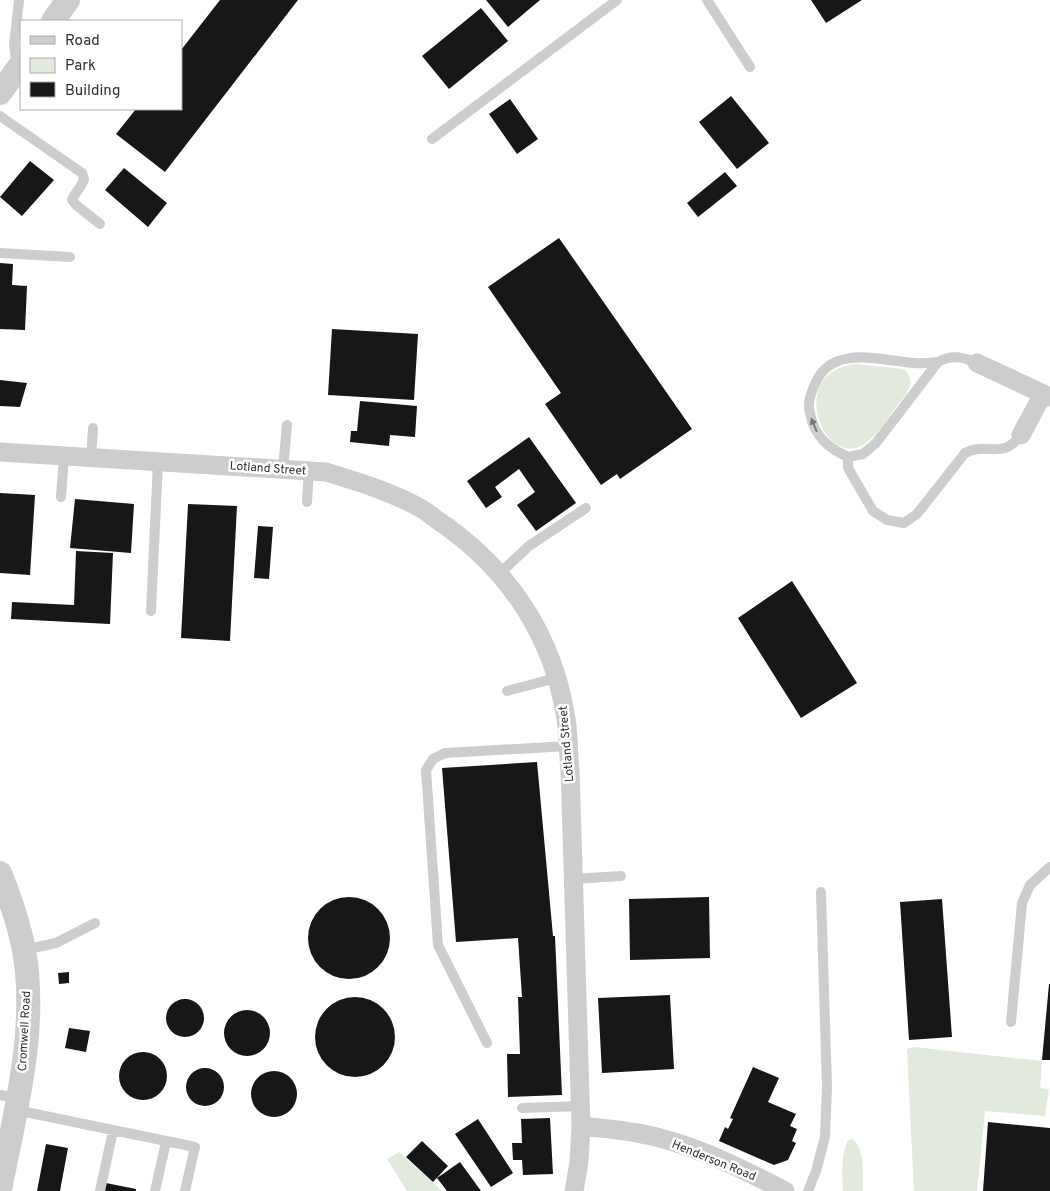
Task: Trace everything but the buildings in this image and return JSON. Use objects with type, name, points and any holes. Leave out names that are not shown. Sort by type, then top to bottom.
[{"type":"street","points":[[54,20],[68,0]]},
{"type":"street","points":[[0,93],[19,67]]},
{"type":"street","points":[[977,363],[1046,396],[1021,435]]},
{"type":"street","name":"Lotland Street","points":[[0,452],[326,472],[374,487],[422,509],[465,540],[500,573],[524,606],[550,656],[566,714],[574,879],[581,1106],[580,1162],[574,1191]]},
{"type":"street","name":"Cromwell Road","points":[[0,873],[14,912],[24,950],[27,989],[25,1056],[11,1101],[0,1190]]},
{"type":"street","name":"Henderson Road","points":[[581,1126],[632,1132],[678,1143],[740,1168],[785,1191]]},
{"type":"lane","points":[[19,0],[14,45],[19,67]]},
{"type":"lane","points":[[432,139],[616,0]]},
{"type":"lane","points":[[707,0],[750,67]]},
{"type":"lane","points":[[0,116],[82,174],[83,183],[72,200],[100,224]]},
{"type":"lane","points":[[0,253],[70,257]]},
{"type":"lane","points":[[938,362],[917,364],[851,357],[838,360],[825,369],[817,379],[810,396],[809,412],[814,428],[823,442],[834,451],[848,457],[863,454],[876,443],[938,362],[948,356],[964,357],[977,363]]},
{"type":"lane","points":[[283,469],[287,425]]},
{"type":"lane","points":[[91,458],[93,428]]},
{"type":"lane","points":[[848,457],[848,468],[872,511],[887,520],[904,523],[918,514],[965,452],[979,448],[997,450],[1007,448],[1015,443],[1021,435]]},
{"type":"lane","points":[[61,496],[64,456]]},
{"type":"lane","points":[[151,611],[158,462]]},
{"type":"lane","points":[[307,502],[309,471]]},
{"type":"lane","points":[[500,573],[529,546],[586,508]]},
{"type":"lane","points":[[507,691],[556,678]]},
{"type":"lane","points":[[487,1043],[438,945],[426,770],[433,759],[445,753],[568,746]]},
{"type":"lane","points":[[1011,1022],[1022,903],[1030,884],[1050,868]]},
{"type":"lane","points":[[574,879],[621,876]]},
{"type":"lane","points":[[808,1191],[816,1171],[825,1137],[827,1087],[821,892]]},
{"type":"lane","points":[[24,950],[56,943],[95,923]]},
{"type":"lane","points":[[11,1101],[113,1131],[194,1147],[185,1191]]},
{"type":"lane","points":[[522,1108],[581,1106]]},
{"type":"lane","points":[[100,1191],[113,1131]]},
{"type":"lane","points":[[156,1191],[166,1142]]},
{"type":"green space","points":[[856,364],[903,369],[909,376],[910,387],[884,423],[868,441],[863,445],[848,448],[835,443],[824,431],[818,416],[817,399],[822,383],[835,370]]},
{"type":"green space","points":[[914,1047],[1042,1061],[1040,1088],[1049,1089],[1045,1116],[985,1111],[977,1191],[914,1191],[907,1049]]},
{"type":"green space","points":[[853,1139],[862,1156],[863,1191],[843,1191],[844,1152],[848,1140]]},
{"type":"green space","points":[[399,1152],[441,1191],[407,1191],[387,1159]]}]
